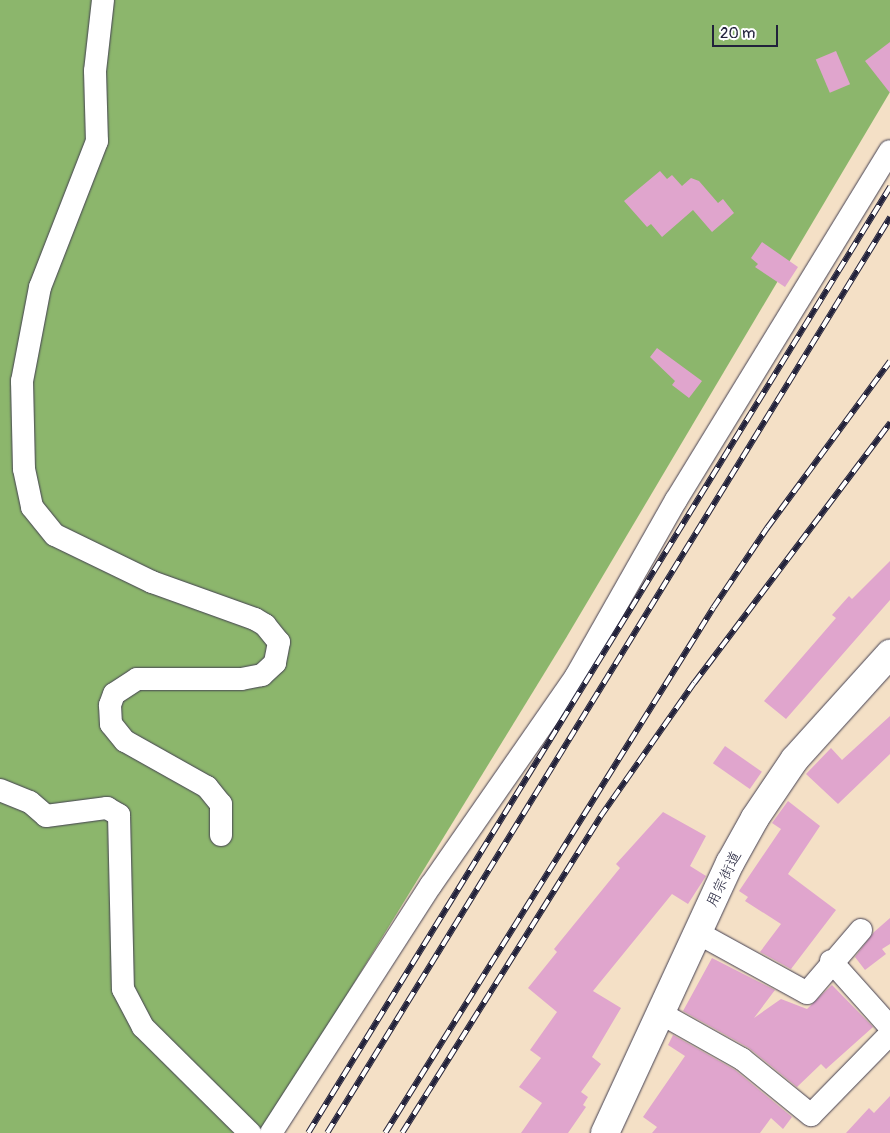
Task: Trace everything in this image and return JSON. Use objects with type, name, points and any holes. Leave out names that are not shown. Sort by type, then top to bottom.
[{"type":"main road","name":"用宗街道","points":[[604,1133],[662,1014],[730,863],[775,784],[813,737],[890,654]]},
{"type":"street","points":[[103,0],[95,71],[97,141],[40,287],[22,380],[24,469],[32,507],[55,535],[152,582],[255,619],[265,625],[279,642],[275,663],[262,674],[241,679],[137,679],[114,694],[110,705],[111,724],[125,741],[207,787],[221,804],[221,835]]},
{"type":"street","points":[[271,1133],[431,885],[576,676],[676,500],[890,151]]},
{"type":"street","points":[[0,790],[30,802],[46,816],[107,808],[119,815],[123,989],[143,1027],[250,1133]]},
{"type":"street","points":[[698,933],[807,993],[832,961],[861,930]]},
{"type":"street","points":[[832,961],[890,1027]]},
{"type":"street","points":[[662,1014],[742,1059],[811,1115],[890,1034]]},
{"type":"green space","points":[[0,0],[890,0],[890,92],[566,638],[262,1133],[0,1133]]},
{"type":"building","points":[[890,42],[890,93],[865,61]]},
{"type":"building","points":[[836,51],[850,84],[830,93],[816,60]]},
{"type":"building","points":[[660,171],[667,179],[672,175],[682,186],[691,178],[699,181],[718,203],[723,199],[734,213],[712,232],[693,210],[662,237],[651,224],[647,227],[624,201]]},
{"type":"building","points":[[762,242],[798,267],[785,287],[755,267],[758,264],[751,258]]},
{"type":"building","points":[[657,348],[702,381],[689,398],[672,385],[675,381],[650,357]]},
{"type":"building","points":[[890,561],[890,600],[786,719],[764,701],[836,618],[832,615],[849,596],[852,599]]},
{"type":"building","points":[[890,716],[890,754],[838,804],[806,774],[831,748],[842,760]]},
{"type":"building","points":[[725,746],[762,772],[750,789],[713,763]]},
{"type":"building","points":[[788,801],[820,826],[788,874],[836,910],[791,969],[760,952],[781,924],[745,901],[748,897],[739,891],[781,829],[772,823]]},
{"type":"building","points":[[663,812],[706,836],[690,866],[706,876],[688,904],[672,894],[593,991],[621,1008],[592,1057],[601,1064],[581,1092],[588,1097],[583,1105],[586,1107],[568,1133],[521,1133],[542,1103],[519,1087],[541,1058],[530,1050],[557,1012],[528,988],[557,952],[554,949],[620,868],[616,864]]},
{"type":"building","points":[[890,918],[890,944],[882,949],[886,954],[865,970],[855,957],[874,932]]},
{"type":"building","points":[[712,958],[775,990],[754,1018],[781,999],[807,1009],[832,985],[873,1027],[826,1069],[821,1064],[797,1087],[749,1048],[683,1011]]},
{"type":"building","points":[[673,1035],[735,1070],[792,1117],[783,1129],[771,1118],[760,1133],[652,1133],[657,1127],[643,1117],[685,1056],[668,1045]]},
{"type":"building","points":[[890,1096],[890,1133],[846,1133],[869,1108],[874,1113]]},
{"type":"railway","points":[[308,1133],[890,187]]},
{"type":"railway","points":[[327,1133],[890,217]]},
{"type":"railway","points":[[385,1133],[713,608],[767,528],[890,361]]},
{"type":"railway","points":[[402,1133],[600,817],[694,683],[890,423]]}]
